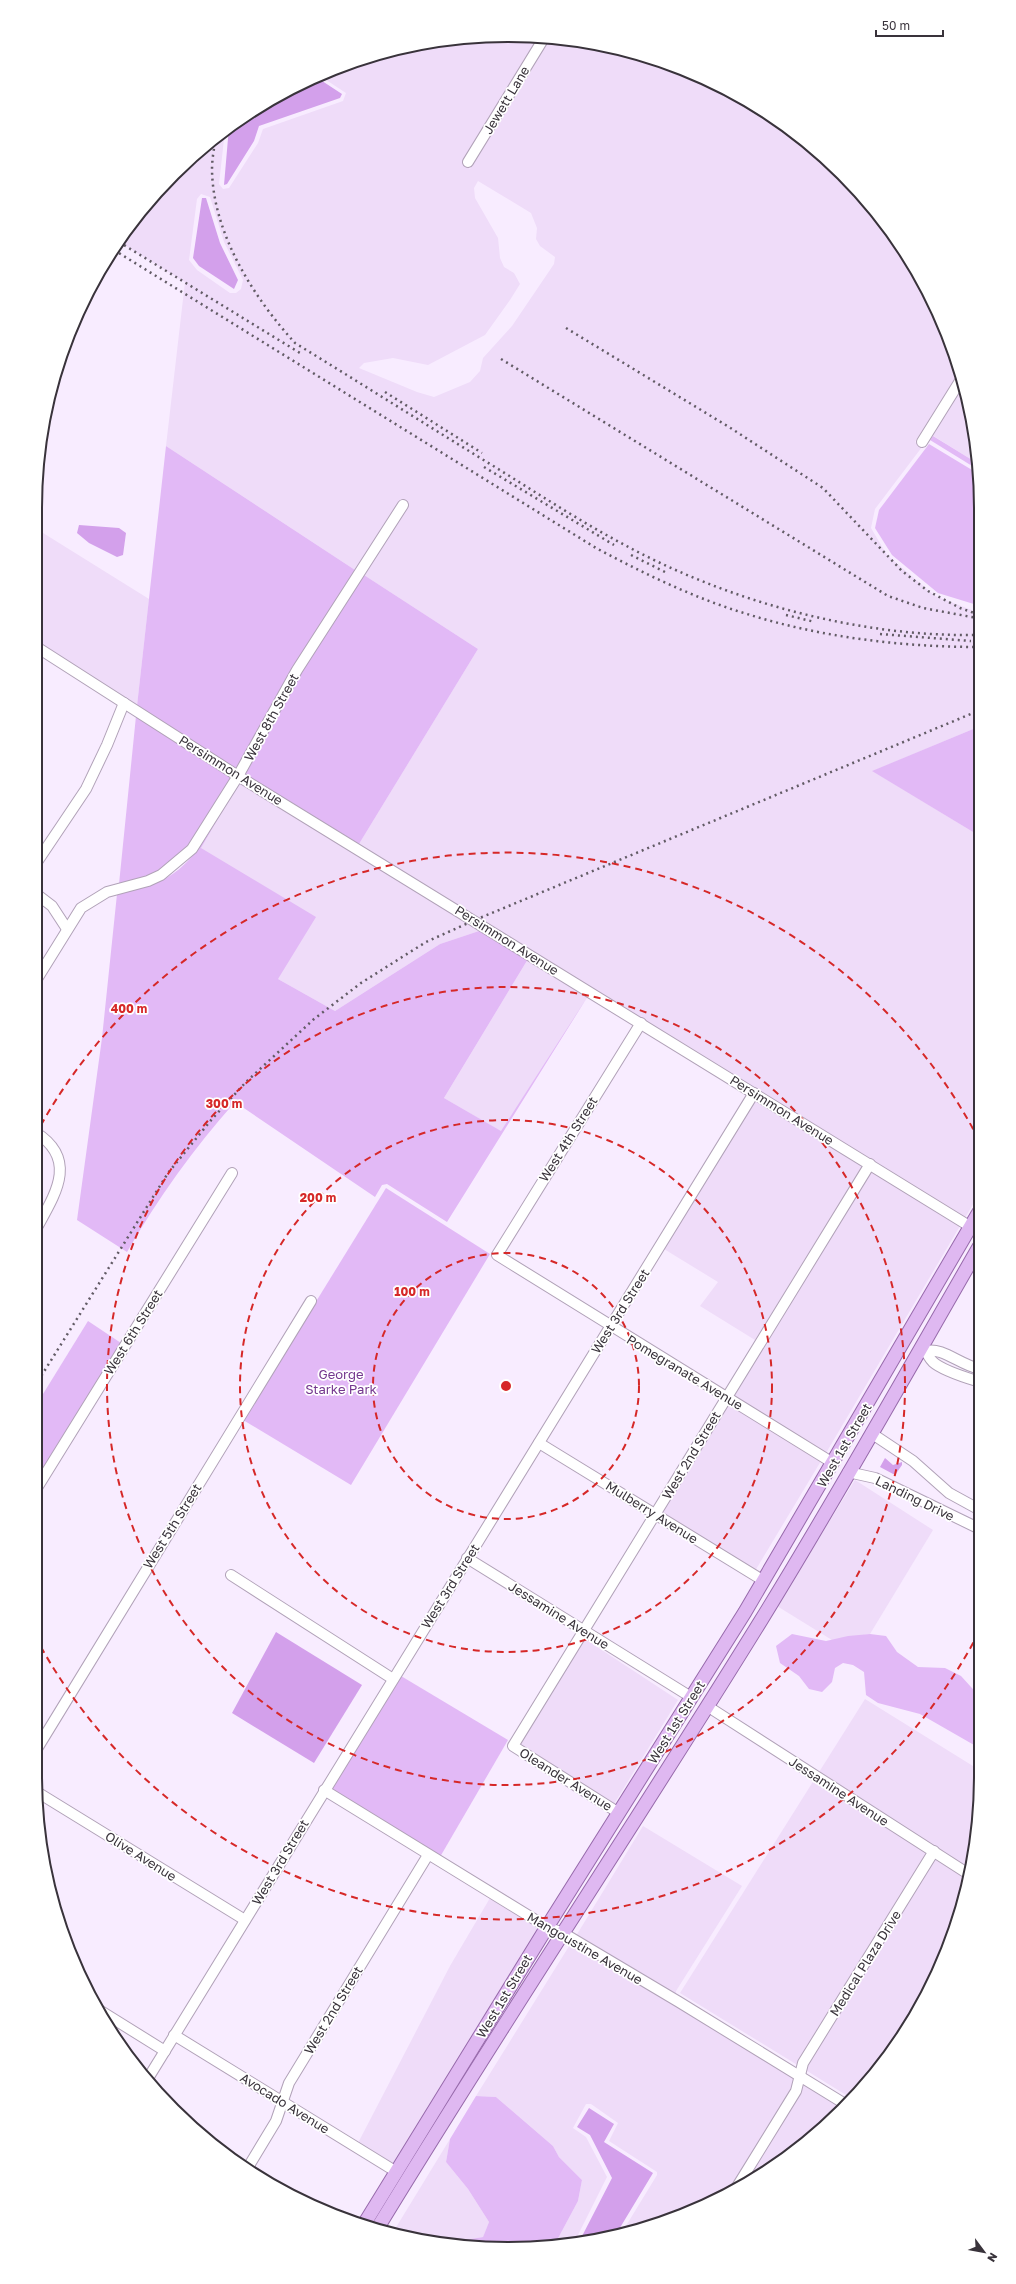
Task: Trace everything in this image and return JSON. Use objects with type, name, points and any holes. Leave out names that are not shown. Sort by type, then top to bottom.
[{"type":"main road","name":"West 1st Street","points":[[367,2220],[395,2171],[546,1927],[764,1581],[833,1463],[974,1231]]},
{"type":"main road","name":"West 1st Street","points":[[380,2224],[455,2100],[762,1619],[871,1433],[924,1349],[974,1256]]},
{"type":"main road","points":[[826,1510],[826,1496],[836,1477],[836,1471],[833,1463]]},
{"type":"main road","points":[[707,1706],[706,1686],[723,1658],[727,1640]]},
{"type":"main road","points":[[682,1745],[686,1727],[693,1712],[691,1697]]},
{"type":"main road","points":[[386,2215],[386,2203],[395,2188],[395,2171]]},
{"type":"street","name":"Jewett Lane","points":[[468,162],[541,43]]},
{"type":"street","points":[[922,442],[957,385]]},
{"type":"street","name":"West 8th Street","points":[[42,970],[67,929],[82,908],[92,900],[107,892],[148,881],[171,869],[192,849],[238,776],[297,670],[403,505]]},
{"type":"street","name":"Persimmon Avenue","points":[[42,650],[238,776],[974,1228]]},
{"type":"street","points":[[42,854],[86,789],[97,768],[124,703]]},
{"type":"street","points":[[42,898],[52,906],[67,929]]},
{"type":"street","name":"West 4th Street","points":[[497,1255],[640,1023]]},
{"type":"street","name":"West 3rd Street","points":[[150,2074],[754,1093]]},
{"type":"street","points":[[42,1136],[48,1140],[58,1158],[62,1170],[57,1192],[42,1219]]},
{"type":"street","name":"West 2nd Street","points":[[512,1746],[656,1514],[725,1397],[870,1164]]},
{"type":"street","name":"West 6th Street","points":[[42,1480],[232,1173]]},
{"type":"street","name":"Pomegranate Avenue","points":[[497,1255],[610,1327],[833,1463]]},
{"type":"street","name":"West 5th Street","points":[[42,1741],[311,1302]]},
{"type":"street","points":[[924,1349],[938,1350],[966,1366],[974,1368]]},
{"type":"street","points":[[924,1349],[933,1362],[956,1374],[974,1380]]},
{"type":"street","points":[[871,1433],[913,1461],[949,1493],[974,1507]]},
{"type":"street","name":"Mulberry Avenue","points":[[539,1443],[764,1581]]},
{"type":"street","name":"Landing Drive","points":[[848,1472],[875,1478],[974,1526]]},
{"type":"street","name":"Jessamine Avenue","points":[[467,1558],[691,1697]]},
{"type":"street","points":[[231,1575],[393,1679]]},
{"type":"street","name":"Jessamine Avenue","points":[[707,1706],[964,1871]]},
{"type":"street","name":"Oleander Avenue","points":[[512,1746],[619,1813]]},
{"type":"street","name":"Mangoustine Avenue","points":[[324,1790],[546,1927],[563,1933],[842,2102]]},
{"type":"street","name":"Olive Avenue","points":[[43,1796],[245,1920]]},
{"type":"street","name":"Medical Plaza Drive","points":[[741,2180],[796,2091],[801,2077],[803,2063],[934,1851]]},
{"type":"street","name":"West 2nd Street","points":[[250,2164],[276,2121],[289,2084],[428,1855]]},
{"type":"street","points":[[108,2016],[165,2051]]},
{"type":"street","name":"Avocado Avenue","points":[[174,2035],[395,2171]]},
{"type":"shaded area","points":[[478,43],[535,43],[462,163],[470,169],[546,44],[599,51],[658,67],[686,77],[741,104],[792,138],[838,178],[878,224],[912,275],[939,330],[955,378],[915,442],[922,447],[875,509],[871,528],[887,555],[935,596],[974,611],[974,729],[873,771],[974,833],[974,1203],[965,1218],[359,844],[478,649],[364,575],[409,504],[401,499],[355,570],[166,446],[185,282],[124,245],[138,224],[178,178],[224,138],[219,184],[223,189],[229,188],[258,143],[263,129],[343,101],[346,93],[325,79],[387,58],[417,51]],"holes":[[[478,181],[531,213],[537,228],[536,239],[540,246],[555,257],[554,264],[512,326],[483,358],[480,371],[470,382],[434,397],[417,392],[359,368],[364,363],[393,358],[428,365],[485,335],[520,284],[514,273],[504,267],[500,258],[498,238],[475,198],[474,188]],[[201,194],[210,197],[224,242],[243,280],[241,289],[236,293],[230,293],[197,270],[189,260],[197,199]]]},
{"type":"shaded area","points":[[322,81],[342,94],[340,98],[259,126],[254,141],[227,184],[224,185],[228,135],[275,104]]},
{"type":"shaded area","points":[[202,198],[206,198],[220,243],[238,280],[234,289],[199,266],[193,258]]},
{"type":"shaded area","points":[[959,391],[965,417],[971,459],[932,435]]},
{"type":"shaded area","points":[[79,525],[119,528],[126,533],[123,555],[117,557],[89,543],[77,533]]},
{"type":"shaded area","points":[[42,532],[149,599],[137,706],[42,645]]},
{"type":"shaded area","points":[[240,782],[482,930],[440,944],[335,1011],[278,979],[201,848]]},
{"type":"shaded area","points":[[528,959],[588,996],[502,1132],[444,1098]]},
{"type":"shaded area","points":[[756,1099],[863,1166],[755,1340],[700,1306],[718,1282],[664,1249]]},
{"type":"shaded area","points":[[872,1171],[960,1226],[826,1453],[732,1396]]},
{"type":"shaded area","points":[[728,1404],[821,1461],[755,1571],[662,1513]]},
{"type":"shaded area","points":[[885,1458],[893,1465],[902,1462],[902,1465],[895,1475],[880,1467]]},
{"type":"shaded area","points":[[855,1480],[933,1530],[870,1634],[832,1640],[777,1606]]},
{"type":"shaded area","points":[[276,1632],[362,1685],[314,1763],[232,1713]]},
{"type":"shaded area","points":[[585,1639],[678,1700],[614,1804],[519,1745]]},
{"type":"shaded area","points":[[865,1699],[974,1767],[973,1806],[965,1867],[958,1897],[939,1954],[912,2009],[878,2060],[847,2096],[680,1993]]},
{"type":"shaded area","points":[[643,1826],[742,1886],[676,1991],[676,1995],[576,1936]]},
{"type":"shaded area","points":[[490,1898],[539,1927],[393,2165],[358,2143],[450,1966]]},
{"type":"shaded area","points":[[571,1943],[795,2079],[791,2089],[732,2185],[686,2207],[625,2227],[657,2175],[657,2172],[609,2141],[618,2123],[591,2104],[586,2104],[573,2128],[586,2137],[607,2177],[577,2237],[558,2239],[578,2201],[582,2180],[559,2157],[553,2146],[496,2097],[476,2096]]},
{"type":"shaded area","points":[[804,2084],[838,2106],[792,2146],[751,2174],[800,2094]]},
{"type":"shaded area","points":[[589,2108],[614,2124],[604,2142],[653,2173],[620,2228],[582,2236],[612,2178],[590,2135],[577,2127]]},
{"type":"shaded area","points":[[450,2139],[446,2162],[468,2189],[489,2222],[483,2237],[466,2240],[447,2238],[396,2228]]},
{"type":"green space","points":[[933,436],[971,459],[972,466],[930,440]]},
{"type":"green space","points":[[929,444],[972,470],[974,508],[974,604],[938,593],[892,555],[875,528],[879,510]]},
{"type":"green space","points":[[166,446],[355,570],[292,668],[236,769],[137,706]]},
{"type":"green space","points":[[364,575],[478,649],[359,844],[245,774],[301,673]]},
{"type":"green space","points":[[136,716],[231,777],[200,828],[182,852],[159,871],[119,884]]},
{"type":"green space","points":[[974,729],[974,833],[872,771]]},
{"type":"green space","points":[[232,795],[201,848],[316,917],[278,979],[335,1011],[440,944],[482,930],[528,959],[444,1098],[501,1131],[588,996],[447,1222],[387,1184],[382,1185],[375,1197],[235,1102],[205,1137],[177,1174],[151,1212],[127,1252],[77,1220],[102,1038],[117,894],[162,880],[184,865],[202,843]]},
{"type":"green space","name":"George Starke Park","points":[[386,1188],[490,1254],[351,1485],[243,1420]]},
{"type":"green space","points":[[88,1321],[121,1343],[42,1470],[42,1396]]},
{"type":"green space","points":[[792,1634],[826,1641],[848,1636],[870,1634],[886,1636],[897,1652],[918,1667],[945,1668],[961,1676],[974,1690],[974,1745],[920,1714],[878,1703],[866,1695],[864,1672],[853,1665],[843,1663],[835,1668],[832,1682],[822,1692],[809,1689],[799,1676],[780,1663],[776,1646]]},
{"type":"green space","points":[[401,1676],[508,1740],[440,1857],[331,1789]]},
{"type":"green space","points":[[476,2096],[496,2097],[553,2146],[559,2157],[582,2180],[578,2201],[558,2239],[508,2242],[466,2240],[483,2237],[489,2222],[468,2189],[446,2162],[450,2139]]},
{"type":"railway","points":[[214,146],[212,166],[214,194],[228,241],[238,264],[251,285],[265,306],[295,343],[589,525],[662,564],[704,582],[794,612],[886,630],[932,634],[974,635]]},
{"type":"railway","points":[[124,245],[300,353]]},
{"type":"railway","points":[[119,253],[596,548],[670,585],[727,608],[775,622],[832,635],[890,643],[974,647]]},
{"type":"railway","points":[[566,328],[729,427],[823,488],[902,571],[928,591],[960,608],[974,613]]},
{"type":"railway","points":[[501,359],[888,596],[923,608],[974,617]]},
{"type":"railway","points":[[385,392],[482,453]]},
{"type":"railway","points":[[484,467],[614,545]]},
{"type":"railway","points":[[631,555],[667,573]]},
{"type":"railway","points":[[786,615],[815,622]]},
{"type":"railway","points":[[880,634],[971,641]]},
{"type":"railway","points":[[42,1375],[168,1173],[212,1119],[246,1082],[314,1019],[361,983],[426,942],[475,920],[974,713]]}]
